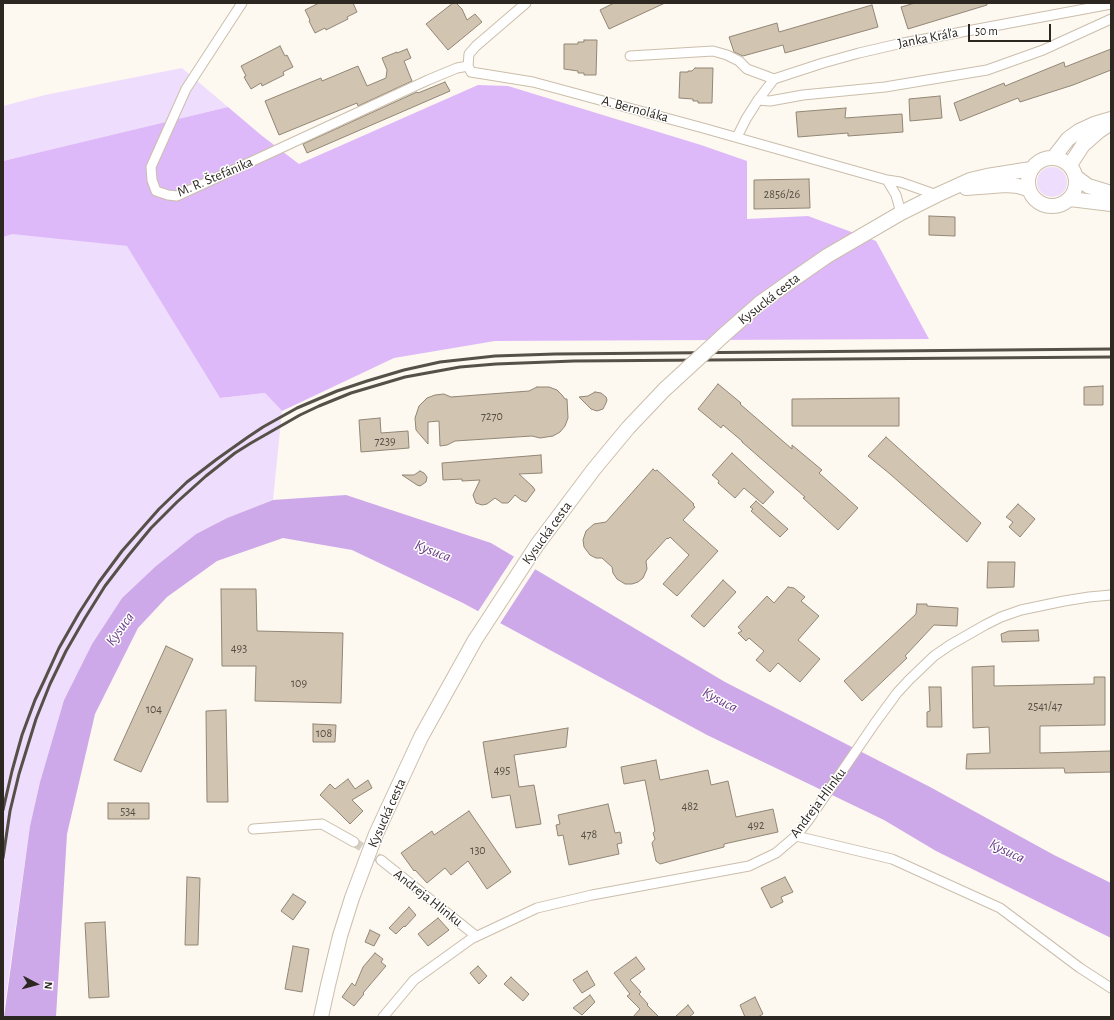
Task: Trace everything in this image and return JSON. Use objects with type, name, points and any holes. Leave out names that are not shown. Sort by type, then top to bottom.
[{"type":"main road","points":[[1111,120],[1094,124],[1079,131],[1068,139],[1054,157],[1062,160],[1088,186],[1111,193]]},
{"type":"main road","points":[[1031,169],[1027,179],[1028,189],[1031,196],[1036,201],[1050,207],[1064,203],[1070,199],[1074,192],[1076,184],[1073,171],[1083,145],[1111,123]]},
{"type":"main road","name":"Kysucká cesta","points":[[321,1017],[342,928],[352,898],[376,834],[421,737],[475,640],[505,593],[546,533],[594,469],[628,428],[664,390],[726,333],[791,280],[827,256],[901,213],[970,180],[1031,169],[1041,160],[1054,157]]},
{"type":"main road","name":"Kysucká cesta","points":[[952,189],[1006,186],[1018,186],[1028,189]]},
{"type":"main road","points":[[1070,199],[1111,204]]},
{"type":"street","name":"M. R. Štefánika","points":[[242,3],[186,88],[151,167],[152,180],[156,191],[177,196],[428,80],[457,68],[468,66]]},
{"type":"street","points":[[468,66],[469,54],[476,46],[526,3]]},
{"type":"street","name":"Janka Kráľa","points":[[774,79],[830,61],[898,44],[1111,4]]},
{"type":"street","points":[[758,100],[770,101],[803,95],[885,87],[988,70],[1043,50],[1111,19]]},
{"type":"street","points":[[630,56],[713,51],[727,55],[739,61],[747,68],[774,79],[758,100],[737,137]]},
{"type":"street","name":"A. Bernoláka","points":[[468,66],[471,72],[533,82],[737,137],[887,180],[900,182],[937,195]]},
{"type":"street","points":[[887,180],[896,195],[901,213]]},
{"type":"street","name":"Andreja Hlinku","points":[[383,1017],[414,980],[471,939],[537,908],[592,895],[749,866],[776,853],[796,836],[810,818],[897,693],[934,656],[963,637],[1001,617],[1021,610],[1064,601],[1111,595]]},
{"type":"street","points":[[253,829],[322,824],[354,842]]},
{"type":"street","points":[[796,836],[892,859],[1000,908],[1080,968],[1111,988]]},
{"type":"street","name":"Andreja Hlinku","points":[[381,860],[476,936]]},
{"type":"shaded area","points":[[182,68],[228,107],[3,161],[3,106],[45,95]]},
{"type":"shaded area","points":[[478,85],[508,86],[701,145],[747,161],[747,219],[808,216],[876,241],[929,339],[495,341],[394,358],[282,411],[265,393],[220,398],[127,246],[12,234],[3,237],[3,161],[228,107],[299,164]]},
{"type":"shaded area","points":[[1052,167],[1058,168],[1066,176],[1066,188],[1058,196],[1052,197],[1046,196],[1038,188],[1037,182],[1038,176],[1046,168]]},
{"type":"shaded area","points":[[12,233],[128,246],[220,398],[265,393],[282,411],[273,500],[227,518],[196,534],[156,566],[122,598],[92,644],[64,700],[40,782],[30,826],[3,1017],[3,237]]},
{"type":"water","name":"Kysuca","points":[[346,495],[491,543],[725,682],[930,787],[1054,855],[1111,883],[1111,938],[936,851],[884,820],[707,735],[463,603],[352,550],[283,538],[217,561],[167,597],[138,628],[95,714],[67,834],[56,1017],[4,1017],[30,826],[40,782],[64,700],[92,644],[122,598],[156,566],[196,534],[227,518],[273,500]]},
{"type":"pier","points":[[515,555],[536,568],[499,625],[477,613]]},
{"type":"building","points":[[319,3],[353,3],[357,12],[347,17],[348,19],[326,30],[325,28],[315,33],[305,10]]},
{"type":"building","points":[[453,3],[456,3],[462,9],[467,20],[475,14],[482,22],[448,50],[426,24]]},
{"type":"building","points":[[614,3],[665,3],[609,29],[600,10]]},
{"type":"building","points":[[915,3],[987,3],[987,5],[908,29],[901,7]]},
{"type":"building","points":[[872,5],[878,27],[785,53],[783,45],[743,56],[734,52],[729,37],[777,23],[779,32]]},
{"type":"building","points":[[584,40],[597,40],[596,75],[584,75],[584,73],[578,73],[578,71],[564,69],[564,44],[578,44],[578,42],[584,42]]},
{"type":"building","points":[[280,46],[285,56],[287,55],[293,67],[283,72],[284,75],[262,86],[261,83],[251,89],[244,77],[246,76],[241,66]]},
{"type":"building","points":[[407,49],[411,58],[404,61],[412,81],[358,106],[357,103],[279,135],[265,101],[321,78],[322,81],[358,66],[367,86],[386,78],[387,70],[382,58]]},
{"type":"building","points":[[1111,49],[1111,70],[1073,85],[1020,102],[1018,98],[960,121],[954,103],[1004,83],[1005,86],[1064,62],[1065,67]]},
{"type":"building","points":[[695,68],[713,68],[712,103],[698,103],[698,101],[693,101],[693,99],[679,98],[680,72],[692,71]]},
{"type":"building","points":[[445,82],[450,91],[307,153],[303,144],[417,92],[418,93]]},
{"type":"building","points":[[940,96],[942,118],[910,121],[909,99]]},
{"type":"building","points":[[846,108],[845,118],[902,114],[903,132],[848,136],[848,133],[798,137],[796,112]]},
{"type":"building","points":[[809,179],[810,208],[754,209],[754,180]]},
{"type":"building","points":[[929,216],[955,217],[955,236],[929,235]]},
{"type":"building","points":[[718,384],[792,449],[792,445],[822,470],[819,473],[858,508],[838,530],[803,498],[805,497],[742,441],[723,425],[721,428],[698,409]]},
{"type":"building","points":[[1103,386],[1103,405],[1084,405],[1084,387]]},
{"type":"building","points":[[537,387],[549,387],[557,390],[565,399],[567,399],[568,418],[565,426],[560,432],[553,436],[540,438],[532,436],[455,441],[447,445],[440,446],[439,421],[428,422],[428,444],[416,430],[415,418],[419,406],[427,398],[435,395],[444,394],[451,397],[529,391]]},
{"type":"building","points":[[595,392],[601,393],[607,400],[603,409],[597,411],[591,409],[579,397],[588,396]]},
{"type":"building","points":[[899,398],[899,426],[792,426],[792,399]]},
{"type":"building","points":[[380,418],[381,433],[408,431],[409,448],[361,452],[359,420]]},
{"type":"building","points":[[886,437],[981,523],[967,542],[868,456]]},
{"type":"building","points":[[732,453],[774,492],[763,504],[744,488],[735,498],[718,483],[719,481],[712,475]]},
{"type":"building","points":[[541,455],[542,473],[519,474],[535,490],[526,502],[515,495],[508,503],[502,503],[495,498],[487,504],[482,505],[476,503],[473,495],[480,480],[443,480],[442,463]]},
{"type":"building","points":[[653,469],[655,471],[657,470],[694,504],[693,505],[695,507],[683,520],[718,551],[677,596],[663,584],[689,555],[670,537],[668,539],[667,538],[646,561],[647,569],[643,578],[632,584],[625,584],[617,579],[613,573],[612,567],[602,558],[596,558],[590,555],[584,547],[583,540],[586,531],[594,524],[606,522]]},
{"type":"building","points":[[420,471],[427,477],[426,482],[420,486],[402,475],[414,475]]},
{"type":"building","points":[[756,501],[788,529],[780,537],[751,511],[753,509],[750,507]]},
{"type":"building","points":[[1018,504],[1035,519],[1020,537],[1009,527],[1013,522],[1006,517]]},
{"type":"building","points":[[988,562],[1015,562],[1014,587],[987,588]]},
{"type":"building","points":[[723,580],[736,592],[704,627],[691,616]]},
{"type":"building","points":[[788,587],[794,588],[805,597],[801,601],[819,616],[798,640],[820,659],[800,682],[778,663],[770,672],[756,660],[764,651],[749,638],[746,641],[738,633],[742,631],[738,627],[767,596],[774,603]]},
{"type":"building","points":[[221,589],[256,589],[257,631],[343,633],[341,703],[255,701],[256,666],[222,666]]},
{"type":"building","points":[[917,604],[958,608],[957,626],[934,625],[905,656],[907,658],[862,701],[844,681],[916,614]]},
{"type":"building","points":[[1038,630],[1039,641],[1002,642],[1001,634],[1009,631]]},
{"type":"building","points":[[166,646],[193,659],[141,772],[114,760]]},
{"type":"building","points":[[994,666],[994,686],[1094,684],[1094,677],[1105,677],[1105,725],[1040,726],[1040,753],[1111,751],[1111,772],[1065,773],[1064,768],[966,769],[967,754],[990,753],[989,727],[973,728],[972,667]]},
{"type":"building","points":[[929,687],[941,687],[942,727],[927,727],[927,712],[930,711]]},
{"type":"building","points":[[226,710],[228,802],[207,802],[206,711]]},
{"type":"building","points":[[313,724],[336,725],[335,742],[313,742]]},
{"type":"building","points":[[568,728],[566,747],[514,755],[519,787],[534,785],[541,824],[516,828],[510,795],[492,798],[483,742]]},
{"type":"building","points":[[656,760],[660,780],[708,770],[711,785],[728,781],[736,817],[773,809],[778,832],[724,844],[724,847],[660,864],[656,861],[652,843],[655,839],[653,833],[655,831],[645,780],[624,784],[621,767]]},
{"type":"building","points":[[348,779],[355,789],[368,780],[372,788],[352,800],[363,811],[350,824],[320,795],[330,784],[335,789]]},
{"type":"building","points":[[108,803],[149,803],[149,819],[108,819]]},
{"type":"building","points":[[608,804],[615,833],[620,832],[622,843],[617,844],[619,854],[569,865],[563,835],[558,836],[556,825],[560,824],[558,815]]},
{"type":"building","points":[[469,811],[511,872],[487,889],[468,861],[451,875],[445,868],[427,883],[415,870],[414,871],[401,853],[432,831],[434,835]]},
{"type":"building","points":[[187,877],[200,878],[198,945],[185,945]]},
{"type":"building","points":[[785,877],[793,892],[781,897],[783,902],[771,908],[761,888]]},
{"type":"building","points":[[293,894],[306,902],[293,920],[281,911]]},
{"type":"building","points":[[409,907],[416,915],[396,934],[389,928]]},
{"type":"building","points":[[438,918],[449,930],[428,946],[418,934]]},
{"type":"building","points":[[105,922],[109,997],[89,998],[85,923]]},
{"type":"building","points":[[370,930],[380,935],[374,946],[365,942]]},
{"type":"building","points":[[293,946],[309,949],[302,992],[285,989]]},
{"type":"building","points":[[375,953],[383,959],[381,962],[386,966],[354,1006],[342,997],[352,983],[355,986],[363,967]]},
{"type":"building","points":[[636,957],[645,969],[630,980],[641,992],[639,994],[648,1004],[647,1005],[659,1017],[633,1017],[640,1009],[627,996],[630,994],[614,973]]},
{"type":"building","points":[[478,966],[487,976],[479,984],[470,973]]},
{"type":"building","points":[[587,971],[595,985],[582,993],[573,980]]},
{"type":"building","points":[[511,977],[529,994],[523,1001],[504,984]]},
{"type":"building","points":[[590,995],[595,1002],[582,1015],[573,1008]]},
{"type":"building","points":[[755,997],[763,1014],[758,1017],[745,1017],[740,1005]]},
{"type":"building","points":[[688,1005],[694,1013],[689,1017],[675,1017]]},
{"type":"tunnel","points":[[354,842],[381,860]]},
{"type":"railway","points":[[3,810],[22,735],[35,700],[59,648],[79,613],[99,582],[122,551],[159,509],[187,482],[217,459],[263,427],[297,408],[337,391],[404,370],[440,362],[495,356],[555,354],[1111,349]]},
{"type":"railway","points":[[3,858],[10,811],[19,774],[36,719],[50,684],[66,651],[105,586],[151,528],[206,476],[235,453],[251,443],[319,406],[351,393],[405,377],[460,367],[496,364],[574,361],[1111,357]]}]
